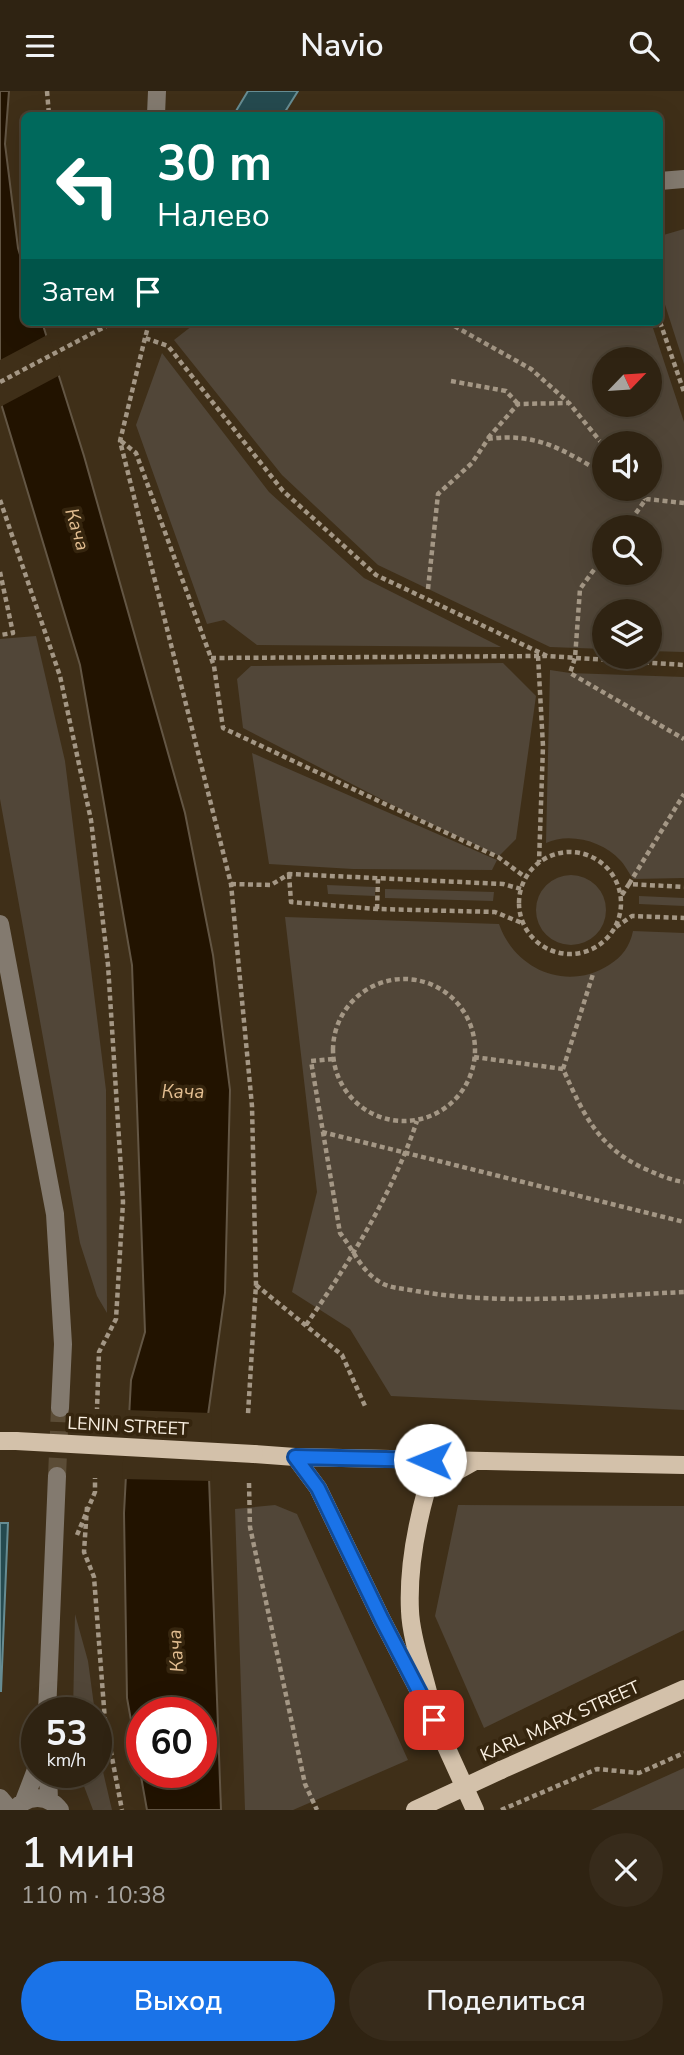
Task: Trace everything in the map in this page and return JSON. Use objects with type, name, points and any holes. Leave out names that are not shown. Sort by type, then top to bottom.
[{"type":"main road","name":"LENIN STREET","points":[[8,1441],[295,1457],[684,1465]]},
{"type":"main road","points":[[295,1457],[318,1488],[434,1720],[475,1810]]},
{"type":"main road","points":[[434,1720],[410,1612],[416,1539],[427,1488],[475,1461]]},
{"type":"main road","name":"KARL MARX STREET","points":[[415,1810],[684,1689]]},
{"type":"street","points":[[156,112],[157,91]]},
{"type":"street","points":[[663,181],[684,179]]},
{"type":"street","points":[[0,923],[55,1214],[63,1344],[60,1408]]},
{"type":"street","points":[[48,1697],[57,1476]]},
{"type":"street","points":[[16,1807],[26,1788]]},
{"type":"street","points":[[0,1798],[16,1807]]},
{"type":"street","points":[[16,1807],[32,1798],[55,1805]]},
{"type":"path","points":[[47,91],[49,112]]},
{"type":"path","points":[[0,382],[106,326]]},
{"type":"path","points":[[149,326],[120,440],[231,884],[252,1106],[256,1284],[248,1414]]},
{"type":"path","points":[[454,326],[531,369],[569,403],[592,431]]},
{"type":"path","points":[[661,326],[684,392]]},
{"type":"path","points":[[145,338],[168,346],[283,491],[376,575],[547,656]]},
{"type":"path","points":[[451,381],[506,391],[519,404],[569,403]]},
{"type":"path","points":[[428,589],[438,494],[472,463],[488,439],[519,404]]},
{"type":"path","points":[[488,439],[510,436],[559,447],[592,467]]},
{"type":"path","points":[[120,440],[136,453],[211,658],[223,728],[498,857],[525,877]]},
{"type":"path","points":[[0,500],[60,675],[91,820],[106,952],[122,1202],[116,1319],[99,1352],[97,1409]]},
{"type":"path","points":[[662,501],[684,503]]},
{"type":"path","points":[[0,572],[13,633],[0,635]]},
{"type":"path","points":[[592,573],[580,589],[575,658],[570,673],[684,739]]},
{"type":"path","points":[[538,656],[544,746],[539,862]]},
{"type":"path","points":[[211,658],[547,656],[684,665]]},
{"type":"path","points":[[621,895],[684,794]]},
{"type":"path","points":[[572,851],[590,855],[605,864],[616,878],[621,895],[621,913],[616,927],[603,944],[587,952],[570,955],[552,952],[537,943],[519,912],[525,877],[539,862],[555,853],[572,851]]},
{"type":"path","points":[[231,884],[271,885],[289,874],[503,884],[521,889]]},
{"type":"path","points":[[289,874],[290,902],[377,909],[495,912],[523,923]]},
{"type":"path","points":[[377,909],[379,879]]},
{"type":"path","points":[[629,884],[684,887]]},
{"type":"path","points":[[616,927],[632,916],[684,918]]},
{"type":"path","points":[[593,974],[563,1069],[597,1133],[622,1158],[668,1180],[684,1182]]},
{"type":"path","points":[[402,979],[426,983],[453,999],[463,1011],[474,1041],[471,1072],[455,1100],[442,1110],[417,1121],[397,1121],[367,1111],[344,1089],[333,1059],[336,1028],[352,1001],[379,983],[402,979]]},
{"type":"path","points":[[474,1057],[563,1069]]},
{"type":"path","points":[[333,1059],[311,1061],[340,1233],[355,1252],[364,1270],[388,1287],[448,1297],[562,1298],[684,1292]]},
{"type":"path","points":[[306,1325],[355,1252],[407,1152],[417,1121]]},
{"type":"path","points":[[322,1132],[684,1222]]},
{"type":"path","points":[[256,1284],[342,1355],[365,1406]]},
{"type":"path","points":[[95,1478],[95,1492]]},
{"type":"path","points":[[249,1483],[250,1527],[305,1784],[317,1810]]},
{"type":"path","points":[[87,1507],[84,1552],[94,1577],[104,1721],[122,1810]]},
{"type":"path","points":[[501,1810],[597,1769],[639,1773],[684,1753]]},
{"type":"shaded area","points":[[684,229],[684,364],[663,298],[663,235]]},
{"type":"shaded area","points":[[192,326],[652,326],[659,347],[592,347],[592,417],[662,417],[662,355],[684,422],[684,652],[662,651],[662,599],[592,599],[592,649],[550,647],[378,565],[282,475],[174,340]]},
{"type":"shaded area","points":[[162,353],[269,492],[364,578],[501,647],[257,645],[224,620],[207,624],[136,425]]},
{"type":"shaded area","points":[[36,636],[65,761],[106,1090],[107,1313],[97,1296],[80,1243],[0,799],[0,639]]},
{"type":"shaded area","points":[[503,663],[536,696],[516,839],[499,856],[414,816],[243,728],[237,679],[251,666]]},
{"type":"shaded area","points":[[550,670],[684,677],[684,878],[633,879],[613,853],[595,843],[565,838],[546,843]]},
{"type":"shaded area","points":[[252,753],[497,860],[492,870],[353,869],[269,864]]},
{"type":"shaded area","points":[[571,875],[596,885],[606,910],[596,935],[571,945],[546,935],[536,910],[546,885]]},
{"type":"shaded area","points":[[327,885],[375,887],[375,896],[328,894]]},
{"type":"shaded area","points":[[385,889],[494,892],[493,901],[385,898]]},
{"type":"shaded area","points":[[639,896],[684,898],[684,906],[639,904]]},
{"type":"shaded area","points":[[285,917],[499,924],[517,954],[544,972],[560,976],[593,973],[609,965],[625,951],[633,931],[684,933],[684,1410],[391,1396],[350,1329],[292,1292],[317,1192]]},
{"type":"shaded area","points":[[275,1505],[297,1514],[408,1760],[293,1810],[245,1810],[235,1509]]},
{"type":"shaded area","points":[[458,1505],[684,1506],[684,1630],[484,1728],[435,1616]]},
{"type":"shaded area","points":[[75,1614],[88,1661],[93,1697],[73,1697]]},
{"type":"shaded area","points":[[684,1768],[684,1810],[591,1810]]},
{"type":"shaded area","points":[[85,1788],[107,1788],[112,1810],[93,1810]]},
{"type":"water","name":"Кача","points":[[0,91],[9,91],[5,144],[21,258],[21,326],[43,326],[84,456],[185,813],[213,955],[230,1090],[225,1293],[207,1422],[217,1697],[127,1697],[124,1513],[131,1380],[145,1332],[132,965],[80,665],[0,400]]},
{"type":"water","name":"Кача","points":[[217,1699],[221,1810],[147,1810],[143,1788],[217,1788]]},
{"type":"pier","points":[[49,334],[62,374],[0,407],[0,360]]},
{"type":"pier","points":[[126,1410],[211,1413],[212,1481],[122,1479]]},
{"type":"building","points":[[248,91],[298,91],[285,112],[236,111]]},
{"type":"building","points":[[0,1523],[8,1523],[1,1691],[0,1691]]},
{"type":"tunnel","points":[[57,1476],[60,1408]]},
{"type":"route","points":[[430,1460],[295,1457],[318,1488],[434,1720]]}]
